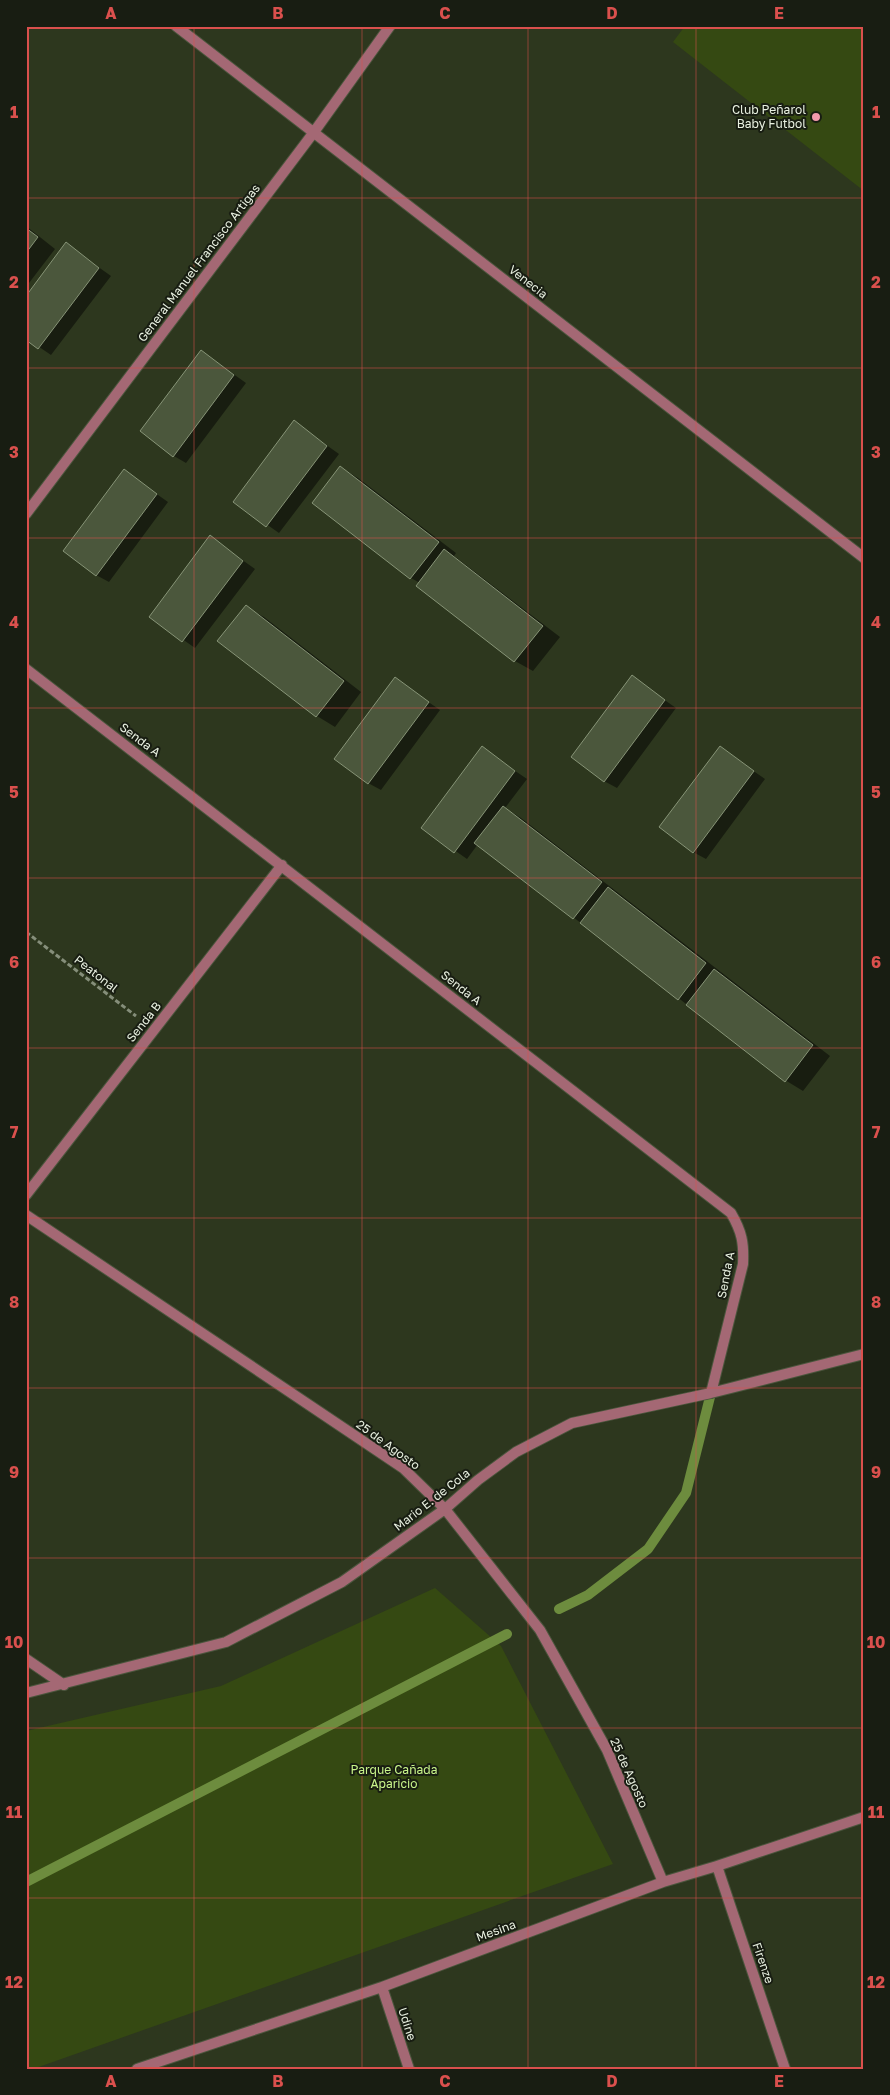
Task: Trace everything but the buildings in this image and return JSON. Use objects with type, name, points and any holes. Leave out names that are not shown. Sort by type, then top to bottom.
[{"type":"street","name":"Venecia","points":[[176,26],[864,558]]},
{"type":"street","name":"General Manuel Francisco Artigas","points":[[26,514],[314,132],[390,26]]},
{"type":"street","name":"Senda A","points":[[26,669],[731,1213],[739,1226],[744,1244],[743,1264],[710,1393]]},
{"type":"street","name":"Senda B","points":[[26,1195],[282,865]]},
{"type":"street","name":"25 de Agosto","points":[[26,1215],[403,1468],[446,1508],[540,1630],[607,1750],[663,1882]]},
{"type":"street","name":"Mario E. de Cola","points":[[26,1693],[64,1685],[226,1642],[342,1582],[446,1508],[478,1480],[516,1452],[572,1423],[710,1393],[864,1354]]},
{"type":"street","points":[[26,1659],[64,1685]]},
{"type":"street","name":"Mesina","points":[[137,2069],[382,1986],[663,1882],[864,1817]]},
{"type":"street","name":"Firenze","points":[[717,1866],[785,2069]]},
{"type":"street","name":"Udine","points":[[382,1986],[409,2069]]},
{"type":"path","name":"Peatonal","points":[[26,932],[154,1030]]},
{"type":"green space","name":"Club Peñarol Baby Futbol","points":[[685,26],[864,26],[864,191],[673,42]]},
{"type":"green space","name":"Parque Cañada Aparicio","points":[[435,1588],[501,1646],[613,1864],[33,2069],[26,2069],[26,1731],[221,1686]]},
{"type":"waterway","points":[[559,1609],[588,1595],[648,1549],[686,1493],[711,1393]]},
{"type":"waterway","points":[[26,1882],[507,1634]]},
{"type":"place","name":"Club Peñarol Baby Futbol","points":[[816,117]]}]
